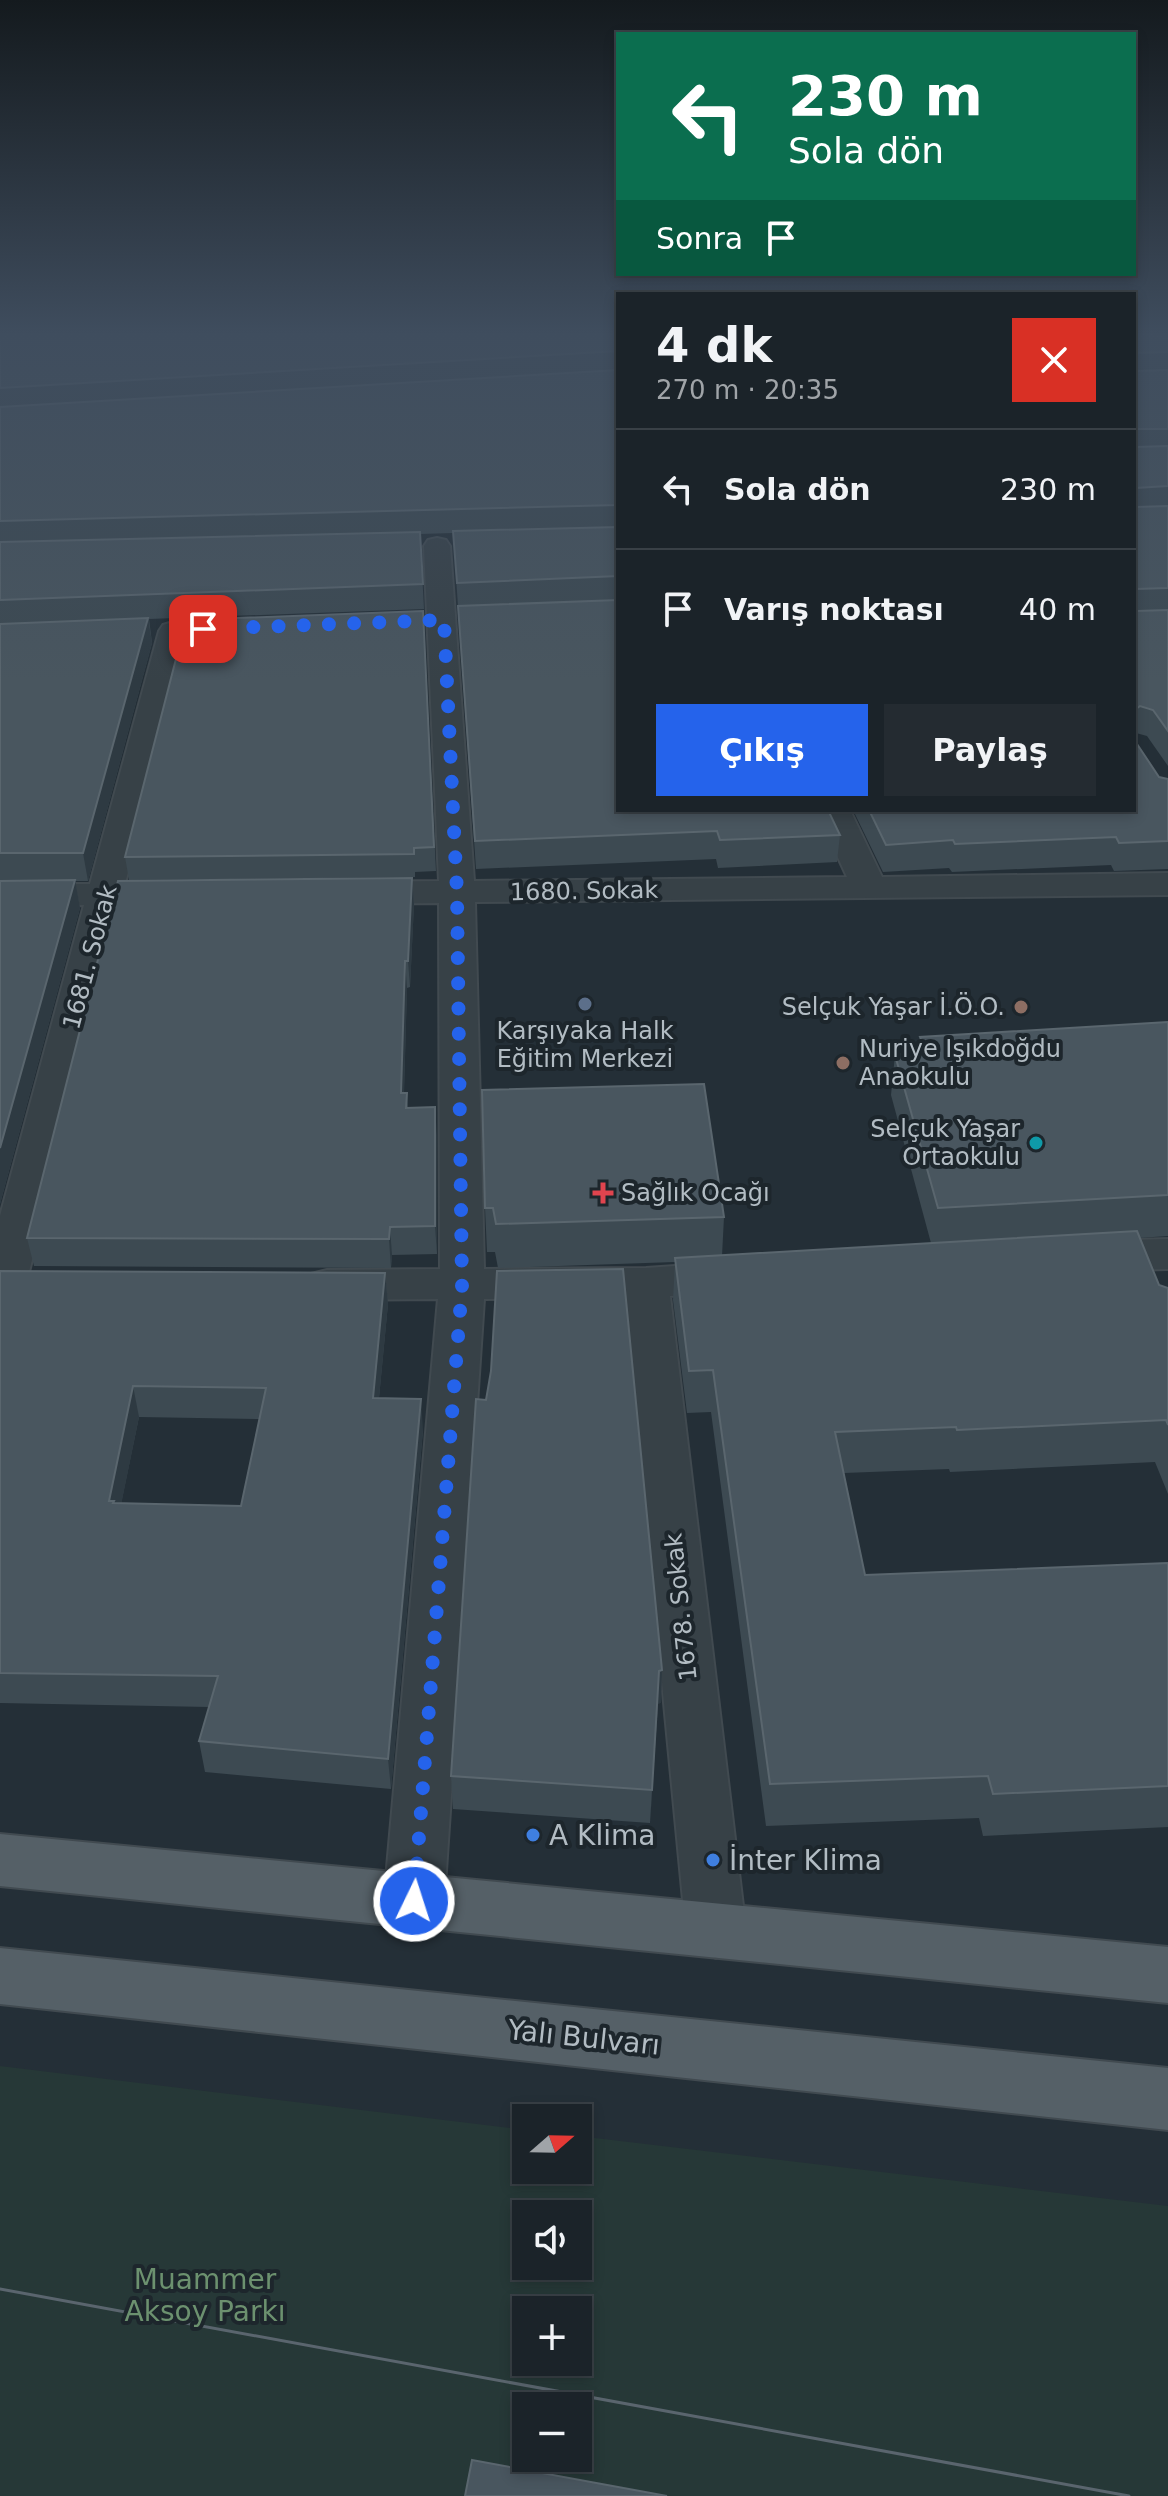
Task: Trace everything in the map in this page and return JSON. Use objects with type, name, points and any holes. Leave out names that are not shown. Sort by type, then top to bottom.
[{"type":"main road","points":[[0,1860],[1168,1975]]},
{"type":"main road","name":"Yalı Bulvarı","points":[[0,1976],[1168,2099]]},
{"type":"street","points":[[414,1901],[462,1286],[457,893],[444,620],[436,546]]},
{"type":"street","name":"1681. Sokak","points":[[2,1284],[173,631]]},
{"type":"street","points":[[834,812],[870,889]]},
{"type":"street","name":"1680. Sokak","points":[[314,893],[1168,884]]},
{"type":"street","points":[[0,895],[202,894]]},
{"type":"street","points":[[1051,1258],[1157,1266]]},
{"type":"street","points":[[288,1285],[646,1283],[770,1275]]},
{"type":"street","name":"1678. Sokak","points":[[646,1283],[716,1931]]},
{"type":"street","points":[[2,1284],[52,1284]]},
{"type":"green space","name":"Muammer Aksoy Parkı","points":[[0,2066],[512,2128],[512,2184],[592,2184],[592,2138],[1168,2206],[1168,2496],[0,2496]]},
{"type":"building","points":[[0,448],[616,448],[616,505],[0,521]]},
{"type":"building","points":[[1136,448],[1168,448],[1168,486],[1136,488]]},
{"type":"building","points":[[1168,506],[1168,588],[1136,589],[1136,507]]},
{"type":"building","points":[[616,527],[616,576],[457,583],[453,531]]},
{"type":"building","points":[[420,532],[423,584],[0,600],[0,542]]},
{"type":"building","points":[[1136,589],[1137,611],[1168,610],[1168,731],[1153,710],[1140,706],[1136,709]]},
{"type":"building","points":[[616,600],[616,812],[829,812],[840,835],[720,840],[717,831],[475,841],[458,606]]},
{"type":"building","points":[[423,611],[434,847],[414,848],[414,854],[125,857],[186,620]]},
{"type":"building","points":[[148,618],[83,853],[0,853],[0,624]]},
{"type":"building","points":[[1136,709],[1137,744],[1159,777],[1168,779],[1168,841],[1119,843],[1116,837],[955,844],[953,840],[886,845],[870,812],[1136,812]]},
{"type":"building","points":[[412,878],[408,961],[405,961],[401,1093],[407,1093],[406,1108],[435,1107],[435,1226],[390,1227],[389,1239],[27,1238],[118,881]]},
{"type":"building","points":[[75,880],[0,1148],[0,881]]},
{"type":"building","name":"Selçuk Yaşar Ortaokulu","points":[[1168,1022],[1168,1195],[938,1208],[895,1055],[925,1050],[920,1037]]},
{"type":"building","name":"Sağlık Ocağı","points":[[704,1084],[724,1217],[496,1224],[493,1208],[485,1208],[482,1090]]},
{"type":"building","points":[[1137,1231],[1159,1285],[1168,1288],[1168,1425],[1166,1420],[957,1430],[956,1427],[835,1432],[865,1575],[1168,1563],[1168,1786],[993,1794],[988,1776],[770,1784],[713,1370],[689,1371],[675,1258]]},
{"type":"building","points":[[623,1269],[662,1670],[659,1671],[652,1790],[451,1776],[476,1399],[486,1400],[491,1371],[497,1271]]},
{"type":"building","points":[[0,1271],[385,1273],[373,1398],[421,1399],[388,1759],[199,1741],[218,1676],[0,1673]],"holes":[[[133,1386],[266,1388],[241,1506],[109,1501]]]},
{"type":"building","points":[[472,2460],[512,2467],[512,2472],[537,2472],[667,2496],[465,2496]]},
{"type":"tram line","points":[[0,2289],[1129,2496]]},
{"type":"place","name":"Karşıyaka Halk Eğitim Merkezi","points":[[585,1004]]},
{"type":"place","name":"Selçuk Yaşar İ.Ö.O.","points":[[1021,1007]]},
{"type":"place","name":"Nuriye Işıkdoğdu Anaokulu","points":[[843,1063]]},
{"type":"place","name":"Selçuk Yaşar Ortaokulu","points":[[1036,1143]]},
{"type":"place","name":"Sağlık Ocağı","points":[[603,1193]]},
{"type":"place","name":"A Klima","points":[[533,1835]]},
{"type":"place","name":"İnter Klima","points":[[713,1860]]},
{"type":"route","points":[[203,629],[444,620],[457,893],[462,1286],[414,1901]]}]
